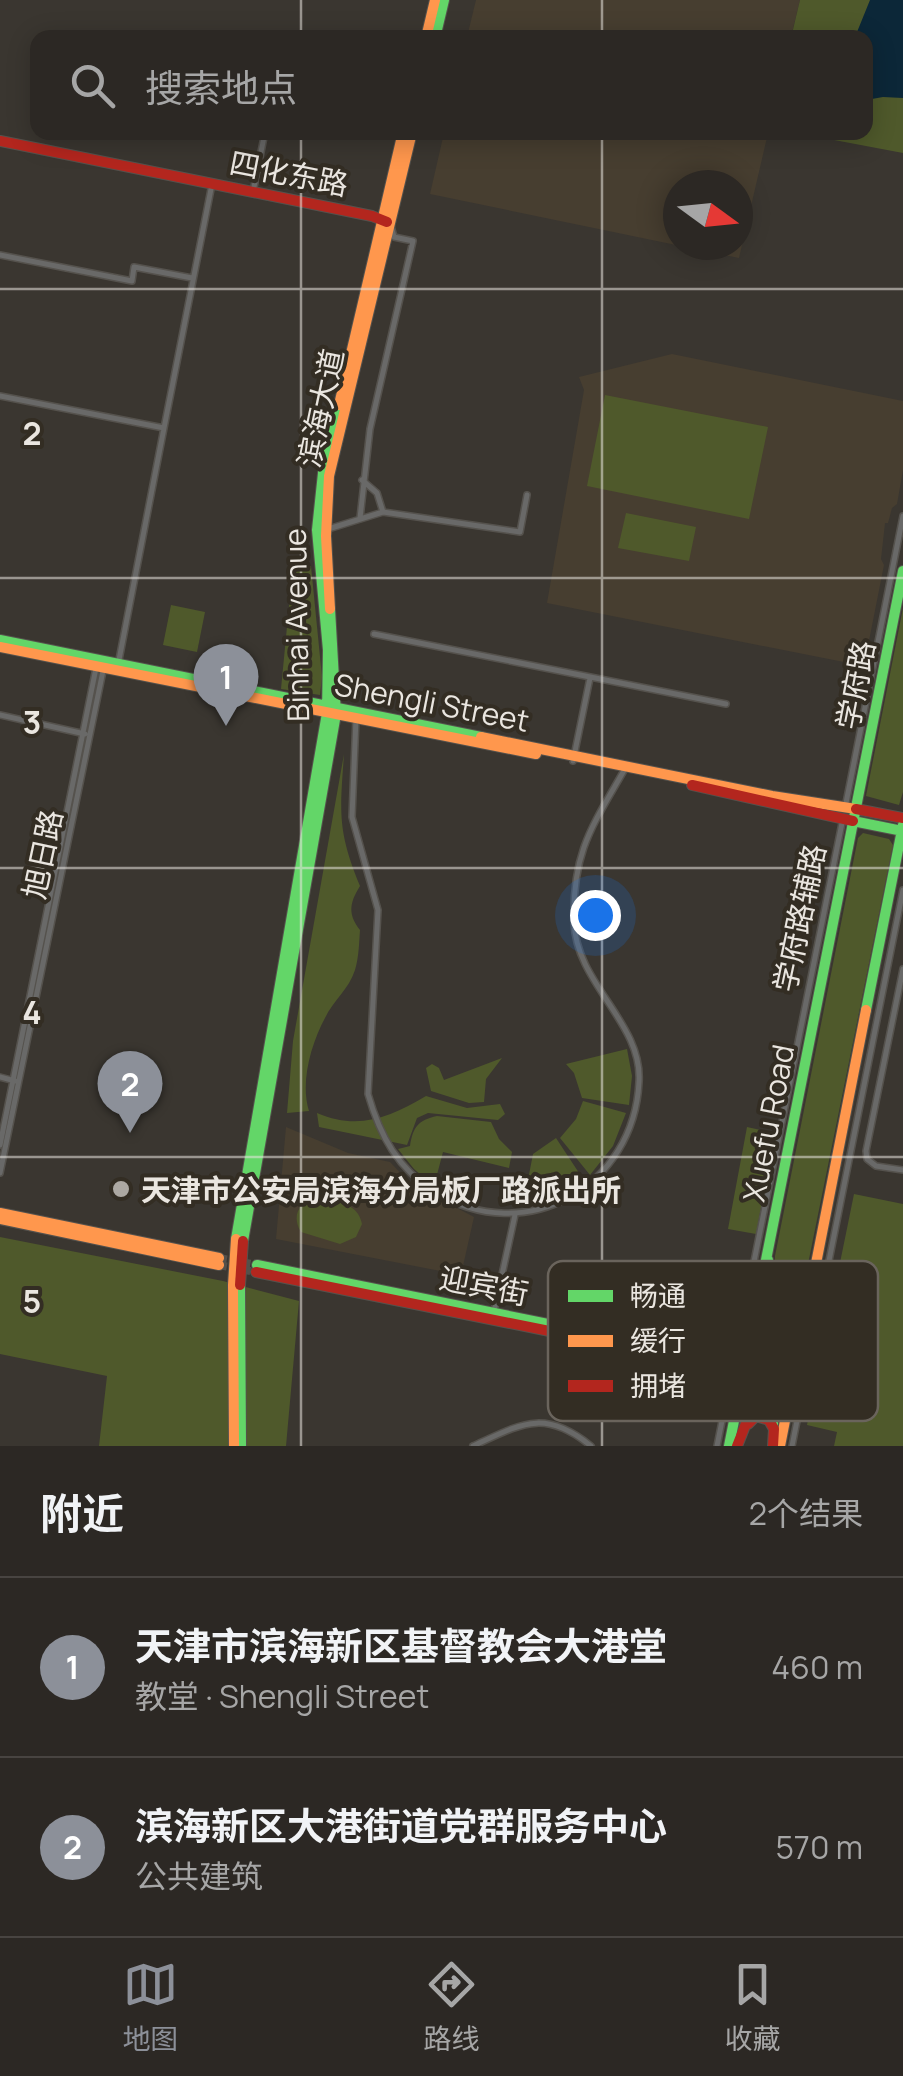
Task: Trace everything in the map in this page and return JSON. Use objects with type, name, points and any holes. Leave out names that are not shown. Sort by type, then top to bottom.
[{"type":"main road","points":[[428,30],[435,0]]},
{"type":"main road","points":[[438,30],[444,0]]},
{"type":"main road","name":"Binhai Avenue","points":[[240,1240],[332,711],[317,530],[321,487],[332,422],[386,221],[401,140]]},
{"type":"main road","name":"滨海大道","points":[[240,1240],[267,1114],[332,711],[335,651],[324,530],[334,450],[386,221],[410,140]]},
{"type":"main road","name":"四化东路","points":[[0,141],[386,221]]},
{"type":"main road","name":"学府路","points":[[849,814],[903,571]]},
{"type":"main road","name":"Shengli Street","points":[[0,644],[903,826]]},
{"type":"main road","name":"Shengli Street","points":[[332,711],[573,758]]},
{"type":"main road","name":"Xuefu Road","points":[[766,1261],[849,814]]},
{"type":"main road","points":[[816,1261],[903,826]]},
{"type":"main road","points":[[0,1216],[219,1261]]},
{"type":"main road","points":[[237,1446],[236,1285],[240,1240]]},
{"type":"main road","points":[[768,1252],[768,1261]]},
{"type":"main road","points":[[816,1261],[817,1257]]},
{"type":"main road","name":"迎宾街","points":[[256,1269],[548,1327]]},
{"type":"main road","name":"Xuefu Road","points":[[729,1446],[732,1421]]},
{"type":"main road","points":[[768,1421],[774,1428]]},
{"type":"main road","points":[[773,1421],[776,1446]]},
{"type":"main road","points":[[776,1446],[785,1421]]},
{"type":"street","points":[[253,192],[263,140]]},
{"type":"street","points":[[118,667],[212,184]]},
{"type":"street","points":[[360,518],[370,429],[413,241],[394,237],[386,221]]},
{"type":"street","points":[[0,255],[132,281],[134,268],[194,278]]},
{"type":"street","points":[[0,396],[164,428]]},
{"type":"street","points":[[362,480],[377,494],[383,512]]},
{"type":"street","points":[[324,530],[383,512],[520,532],[527,494]]},
{"type":"street","name":"学府路辅路","points":[[760,1261],[849,814],[903,516]]},
{"type":"street","points":[[374,634],[726,704]]},
{"type":"street","name":"旭日路","points":[[0,1173],[100,664]]},
{"type":"street","points":[[573,758],[590,678]]},
{"type":"street","points":[[0,715],[86,734]]},
{"type":"street","points":[[356,718],[352,817],[378,910],[368,1057],[368,1094],[376,1124],[392,1153],[413,1178],[456,1206],[494,1216],[515,1215],[562,1201],[590,1184],[613,1159],[633,1118],[640,1080],[627,1031],[605,1002],[582,960],[574,926],[576,872],[588,829],[625,769]]},
{"type":"street","points":[[825,1261],[903,890]]},
{"type":"street","points":[[903,969],[866,1151],[867,1159],[876,1166],[903,1170]]},
{"type":"street","points":[[0,1077],[16,1081]]},
{"type":"street","name":"旭日路","points":[[0,1145],[16,1081]]},
{"type":"street","points":[[493,1316],[515,1215]]},
{"type":"street","points":[[472,1446],[514,1426],[538,1421],[568,1430],[591,1446]]},
{"type":"street","name":"学府路辅路","points":[[717,1446],[724,1421]]},
{"type":"street","points":[[792,1446],[795,1421]]},
{"type":"shaded area","points":[[476,0],[800,0],[793,30],[469,30]]},
{"type":"shaded area","points":[[442,140],[766,140],[753,198],[753,170],[663,170],[663,242],[430,194]]},
{"type":"shaded area","points":[[672,354],[903,401],[903,470],[897,504],[885,523],[881,559],[884,565],[864,666],[547,603],[584,390],[579,377]]},
{"type":"shaded area","points":[[286,1127],[348,1153],[390,1162],[411,1184],[474,1217],[461,1275],[276,1239]]},
{"type":"green space","points":[[800,0],[903,0],[903,153],[834,140],[873,140],[873,30],[793,30]]},
{"type":"green space","points":[[605,395],[768,427],[749,519],[587,486]]},
{"type":"green space","points":[[626,513],[696,527],[689,561],[618,548]]},
{"type":"green space","points":[[293,564],[311,566],[322,677],[320,695],[281,689]]},
{"type":"green space","points":[[171,605],[205,612],[197,652],[163,645]]},
{"type":"green space","points":[[903,608],[903,792],[899,805],[866,796]]},
{"type":"green space","points":[[344,754],[342,821],[360,886],[351,908],[360,930],[357,960],[352,977],[328,1012],[311,1051],[306,1076],[309,1111],[287,1113],[293,1041]]},
{"type":"green space","points":[[863,833],[889,839],[893,845],[809,1261],[775,1261],[775,1256],[858,838]]},
{"type":"green space","points":[[627,1049],[632,1076],[629,1105],[582,1098],[574,1073],[566,1064]]},
{"type":"green space","points":[[502,1058],[486,1079],[484,1102],[469,1103],[431,1091],[426,1068],[432,1064],[439,1068],[444,1080]]},
{"type":"green space","points":[[426,1096],[467,1108],[500,1104],[505,1114],[498,1120],[428,1113],[417,1118],[407,1145],[319,1127],[317,1113],[347,1121],[374,1119]]},
{"type":"green space","points":[[583,1101],[626,1113],[613,1146],[590,1175],[560,1138],[576,1119]]},
{"type":"green space","points":[[437,1116],[491,1122],[499,1139],[512,1152],[509,1168],[443,1152],[434,1186],[398,1149],[410,1146],[421,1122]]},
{"type":"green space","points":[[747,1127],[775,1133],[756,1234],[728,1229]]},
{"type":"green space","points":[[556,1138],[583,1179],[565,1192],[521,1207],[533,1154]]},
{"type":"green space","points":[[854,1194],[903,1204],[903,1446],[834,1446],[837,1432],[807,1425],[808,1421],[878,1421],[878,1261],[840,1261]]},
{"type":"green space","points":[[317,1198],[345,1204],[356,1211],[362,1224],[356,1237],[340,1244],[301,1232],[298,1210]]},
{"type":"green space","points":[[0,1237],[223,1281],[299,1301],[286,1446],[99,1446],[107,1376],[0,1354]]},
{"type":"water","points":[[870,0],[903,0],[903,98],[873,99],[873,30],[858,30]]},
{"type":"tunnel","points":[[219,1258],[257,1265]]},
{"type":"tunnel","points":[[219,1265],[256,1272]]},
{"type":"traffic: fast","points":[[437,30],[444,0]]},
{"type":"traffic: fast","points":[[236,1239],[327,713],[328,650],[317,530],[323,473],[339,405]]},
{"type":"traffic: fast","points":[[766,1261],[903,571]]},
{"type":"traffic: fast","points":[[243,1241],[336,714],[330,609]]},
{"type":"traffic: fast","points":[[0,640],[481,737]]},
{"type":"traffic: fast","points":[[853,821],[903,831]]},
{"type":"traffic: fast","points":[[866,1010],[903,825]]},
{"type":"traffic: fast","points":[[257,1265],[548,1324]]},
{"type":"traffic: fast","points":[[240,1285],[241,1446]]},
{"type":"traffic: fast","points":[[729,1446],[734,1421]]},
{"type":"traffic: slow","points":[[428,30],[435,0]]},
{"type":"traffic: slow","points":[[339,405],[401,140]]},
{"type":"traffic: slow","points":[[330,609],[326,536],[329,476],[410,140]]},
{"type":"traffic: slow","points":[[0,647],[536,754]]},
{"type":"traffic: slow","points":[[481,737],[772,796],[856,809]]},
{"type":"traffic: slow","points":[[816,1261],[866,1010]]},
{"type":"traffic: slow","points":[[0,1213],[219,1258]]},
{"type":"traffic: slow","points":[[0,1219],[219,1265]]},
{"type":"traffic: slow","points":[[233,1285],[236,1239]]},
{"type":"traffic: slow","points":[[233,1285],[234,1446]]},
{"type":"traffic: slow","points":[[780,1446],[785,1421]]},
{"type":"traffic: jam","points":[[0,141],[387,222]]},
{"type":"traffic: jam","points":[[692,785],[853,821]]},
{"type":"traffic: jam","points":[[856,809],[903,818]]},
{"type":"traffic: jam","points":[[240,1285],[243,1241]]},
{"type":"traffic: jam","points":[[256,1272],[548,1331]]},
{"type":"traffic: jam","points":[[737,1446],[747,1421]]},
{"type":"traffic: jam","points":[[748,1424],[751,1421]]},
{"type":"traffic: jam","points":[[770,1421],[774,1429],[773,1446]]},
{"type":"place","name":"天津市滨海新区基督教会大港堂","points":[[226,726]]},
{"type":"place","name":"滨海新区大港街道党群服务中心","points":[[130,1133]]},
{"type":"place","name":"天津市公安局滨海分局板厂路派出所","points":[[121,1189]]}]
